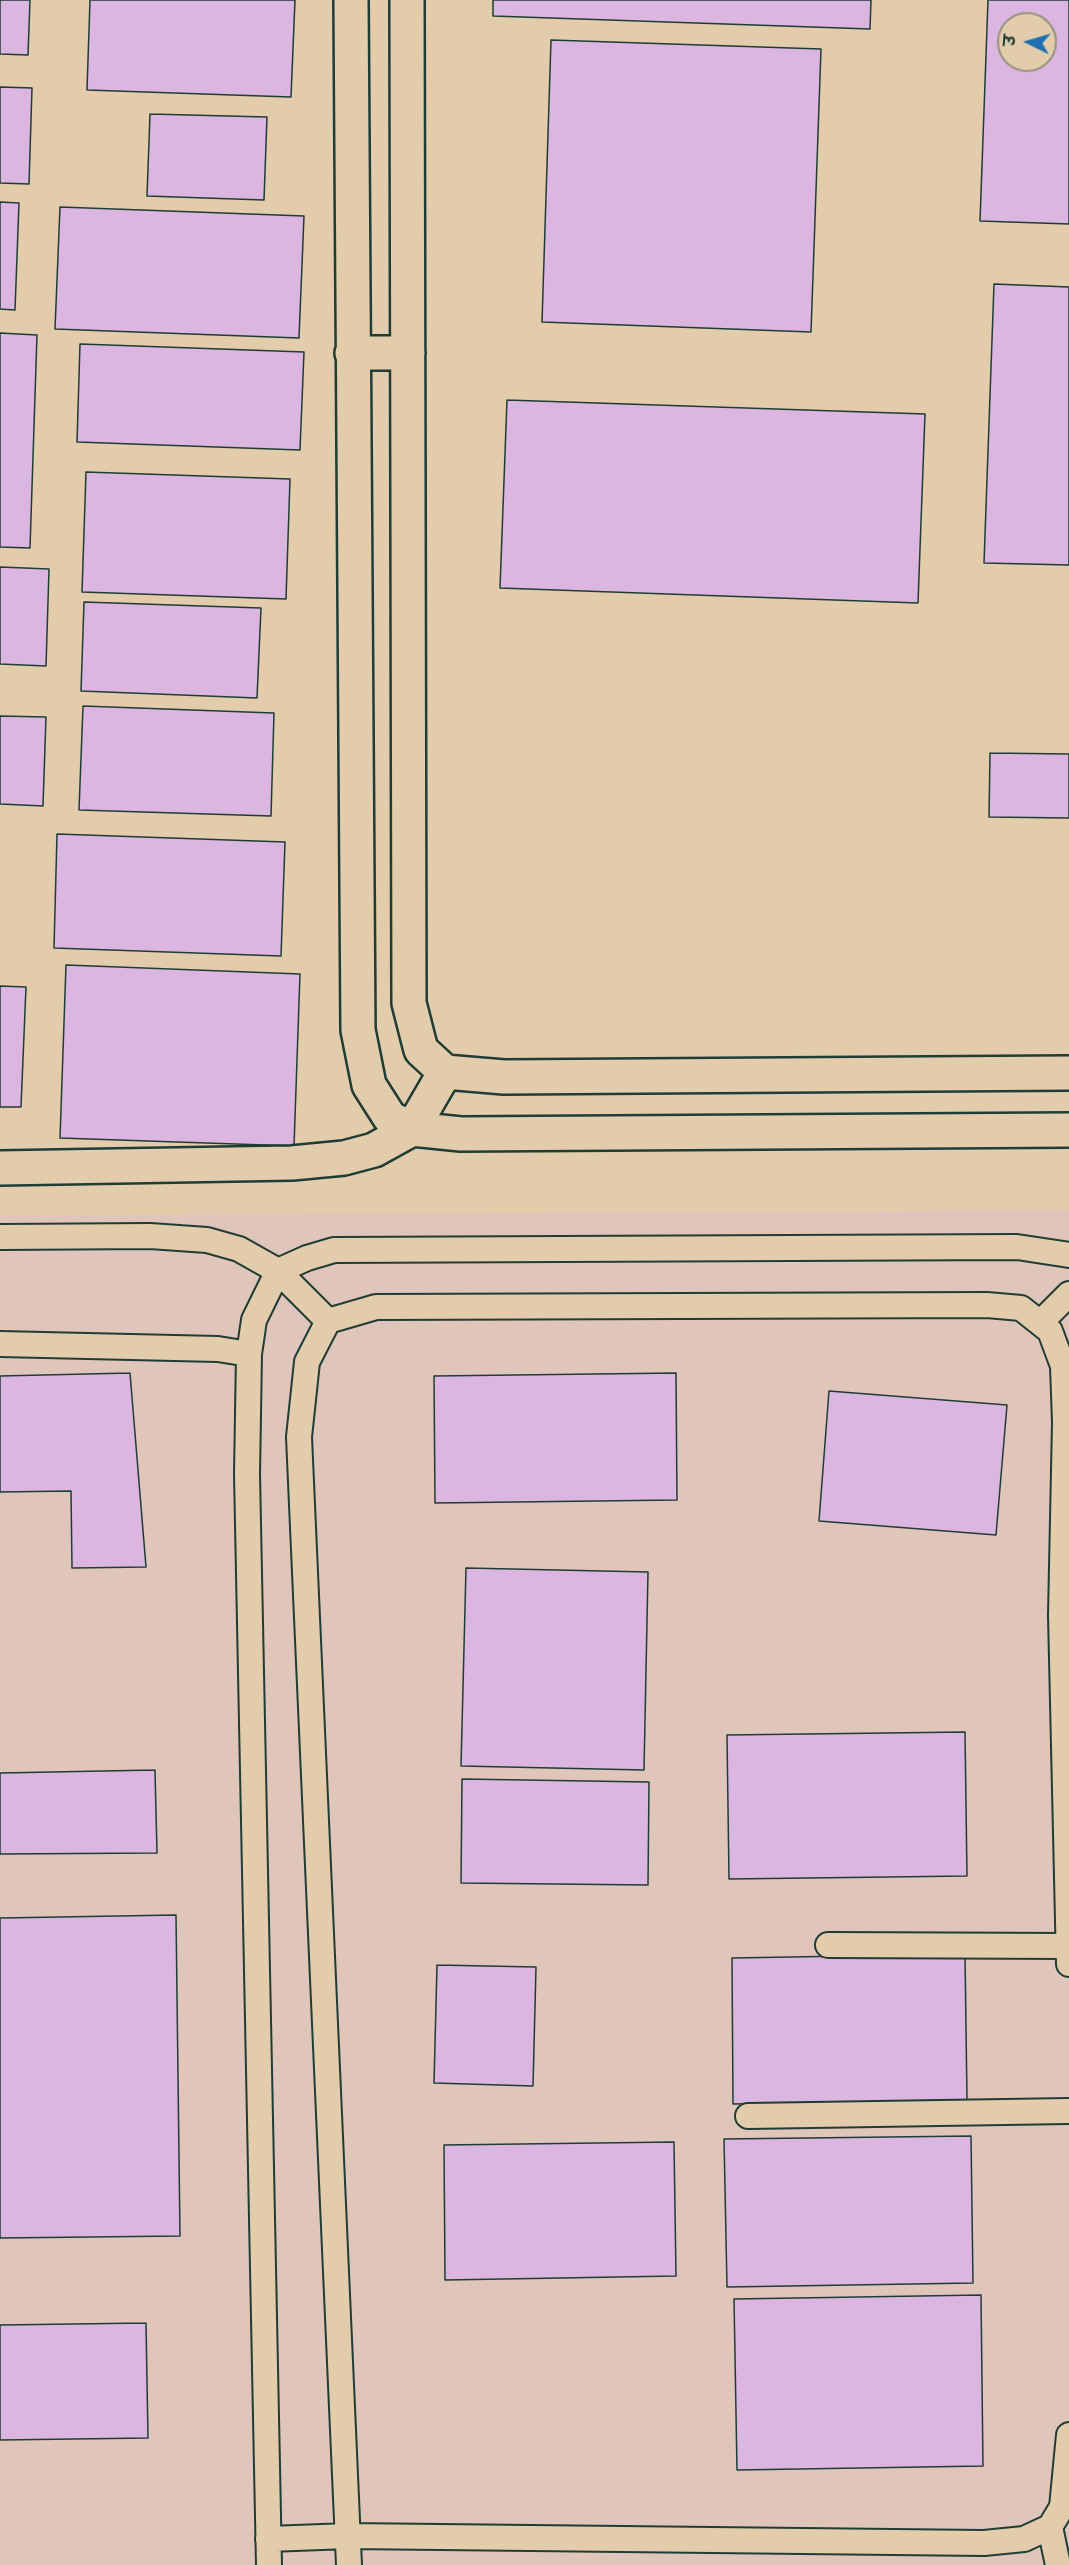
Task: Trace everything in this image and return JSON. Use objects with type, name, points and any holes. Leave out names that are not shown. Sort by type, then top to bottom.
[{"type":"street","points":[[351,0],[358,1030],[369,1085],[390,1118],[412,1129],[461,1134],[1069,1130]]},
{"type":"street","points":[[407,0],[409,1003],[421,1050],[445,1072],[504,1077],[1069,1073]]},
{"type":"street","points":[[352,353],[408,353]]},
{"type":"street","points":[[0,1168],[291,1163],[344,1158],[374,1150],[412,1129],[445,1072]]},
{"type":"lane","points":[[0,1237],[150,1236],[207,1240],[239,1249],[278,1271],[328,1321]]},
{"type":"lane","points":[[269,2565],[247,1486],[249,1354],[254,1320],[278,1271],[307,1258],[333,1250],[1017,1247],[1069,1255]]},
{"type":"lane","points":[[1040,1323],[1069,1294]]},
{"type":"lane","points":[[349,2565],[299,1437],[307,1362],[328,1321],[376,1307],[987,1305],[1021,1308],[1040,1323],[1050,1332],[1063,1366],[1069,1964]]},
{"type":"lane","points":[[0,1344],[218,1349],[249,1354]]},
{"type":"lane","points":[[828,1945],[1069,1946]]},
{"type":"lane","points":[[748,2116],[1069,2112]]},
{"type":"lane","points":[[268,2539],[349,2536],[984,2543],[1024,2539],[1050,2527],[1062,2507],[1069,2435]]},
{"type":"lane","points":[[1050,2527],[1058,2565]]},
{"type":"shaded area","points":[[1069,1210],[1069,2565],[0,2565],[0,1216]]},
{"type":"building","points":[[0,0],[30,0],[28,55],[0,54]]},
{"type":"building","points":[[90,0],[295,0],[291,97],[87,90]]},
{"type":"building","points":[[493,0],[871,0],[870,29],[493,16]]},
{"type":"building","points":[[988,0],[1069,0],[1069,224],[980,221]]},
{"type":"building","points":[[551,40],[821,49],[811,332],[542,322]]},
{"type":"building","points":[[0,87],[32,88],[29,184],[0,183]]},
{"type":"building","points":[[150,114],[267,117],[264,200],[147,196]]},
{"type":"building","points":[[0,202],[19,203],[15,310],[0,309]]},
{"type":"building","points":[[60,207],[304,216],[299,338],[55,329]]},
{"type":"building","points":[[994,284],[1069,287],[1069,565],[984,563]]},
{"type":"building","points":[[0,333],[37,335],[30,548],[0,547]]},
{"type":"building","points":[[80,344],[304,352],[300,450],[77,442]]},
{"type":"building","points":[[507,400],[925,414],[918,603],[500,588]]},
{"type":"building","points":[[86,472],[290,479],[286,599],[82,592]]},
{"type":"building","points":[[0,567],[49,569],[46,666],[0,664]]},
{"type":"building","points":[[84,602],[261,608],[257,698],[81,691]]},
{"type":"building","points":[[83,706],[274,713],[271,816],[79,810]]},
{"type":"building","points":[[0,716],[46,717],[43,806],[0,804]]},
{"type":"building","points":[[990,753],[1069,754],[1069,818],[989,817]]},
{"type":"building","points":[[57,834],[285,842],[281,956],[54,948]]},
{"type":"building","points":[[66,965],[300,974],[294,1146],[60,1138]]},
{"type":"building","points":[[0,986],[26,987],[21,1107],[0,1107]]},
{"type":"building","points":[[130,1373],[146,1567],[72,1568],[71,1491],[0,1492],[0,1376]]},
{"type":"building","points":[[676,1373],[677,1500],[435,1503],[434,1376]]},
{"type":"building","points":[[829,1391],[1007,1405],[996,1535],[819,1521]]},
{"type":"building","points":[[466,1568],[648,1572],[644,1770],[461,1766]]},
{"type":"building","points":[[965,1732],[967,1876],[729,1879],[727,1735]]},
{"type":"building","points":[[155,1770],[157,1853],[0,1854],[0,1773]]},
{"type":"building","points":[[462,1779],[649,1782],[648,1885],[461,1883]]},
{"type":"building","points":[[176,1915],[180,2236],[0,2238],[0,1918]]},
{"type":"building","points":[[965,1954],[967,2100],[733,2104],[732,1958]]},
{"type":"building","points":[[437,1965],[536,1967],[533,2086],[434,2083]]},
{"type":"building","points":[[971,2136],[973,2283],[727,2287],[724,2139]]},
{"type":"building","points":[[674,2142],[676,2276],[445,2280],[444,2145]]},
{"type":"building","points":[[981,2295],[983,2466],[737,2470],[734,2299]]},
{"type":"building","points":[[146,2323],[148,2438],[0,2440],[0,2325]]}]
